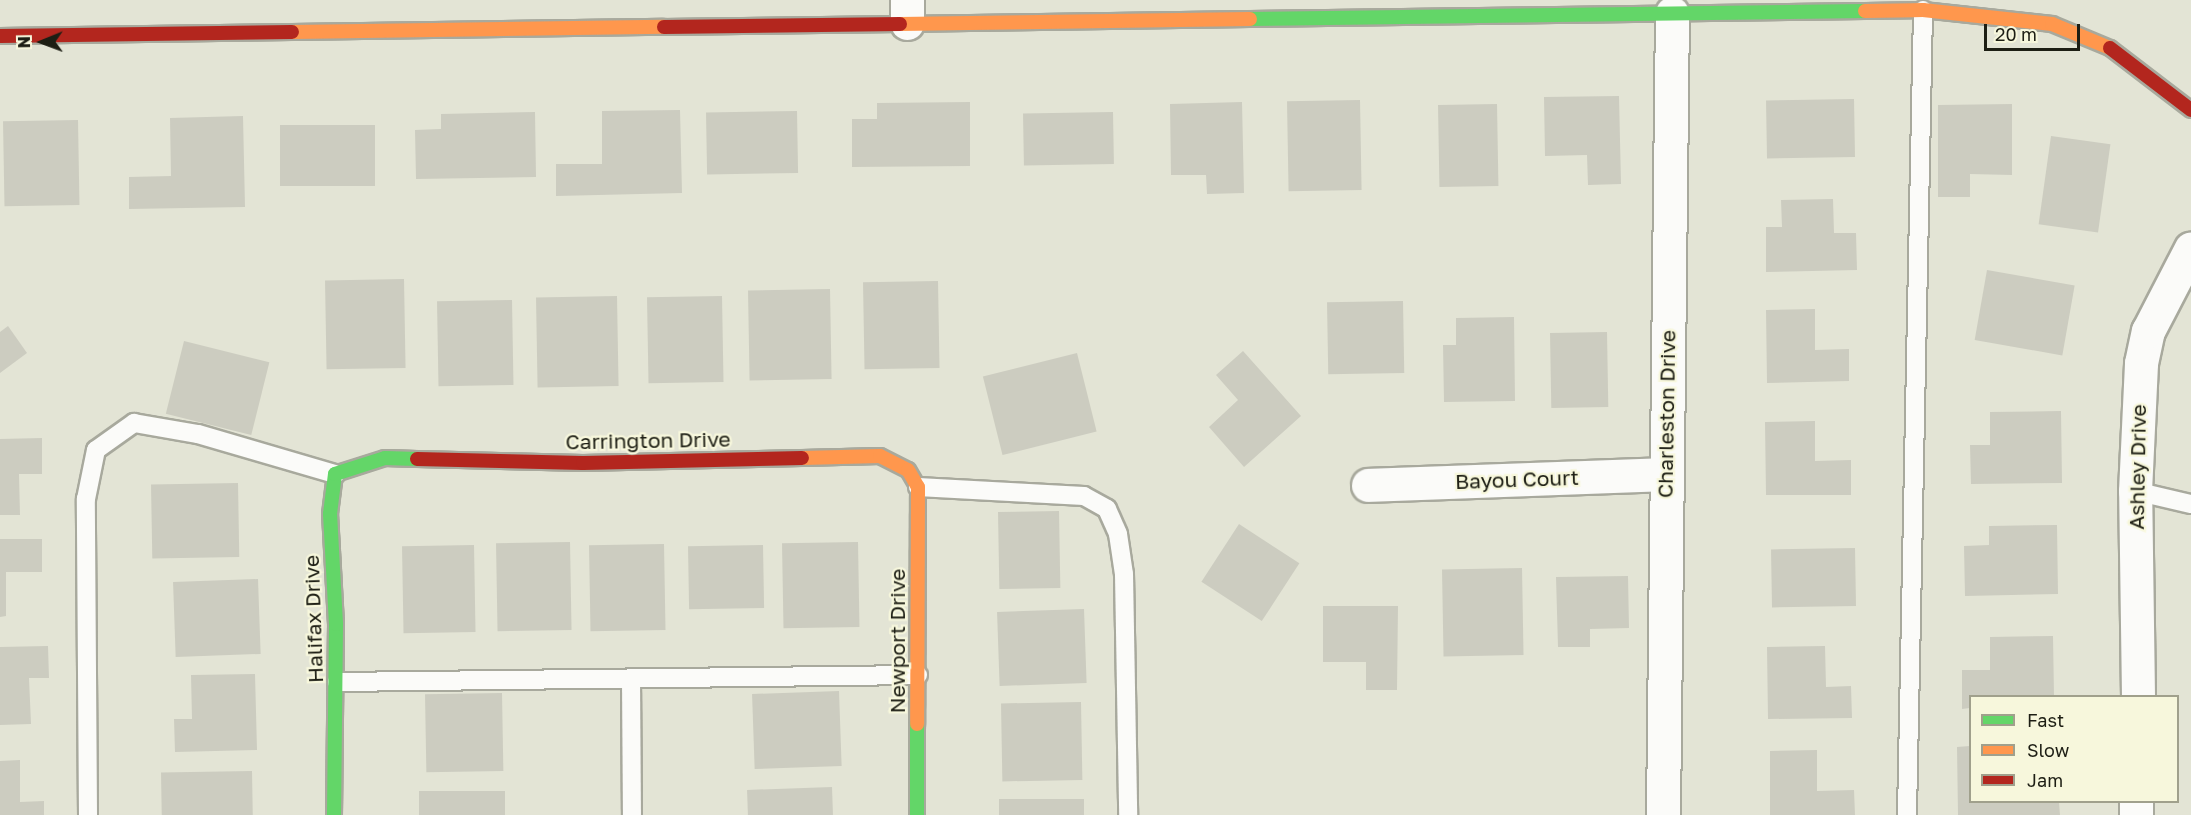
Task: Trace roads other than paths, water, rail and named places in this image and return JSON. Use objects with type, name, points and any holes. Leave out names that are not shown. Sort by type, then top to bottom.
[{"type":"street","points":[[0,36],[907,12],[1330,9],[1672,13],[1923,10],[2052,24],[2108,46],[2191,110]]},
{"type":"street","name":"Charleston Drive","points":[[1663,815],[1665,474],[1672,13]]},
{"type":"street","name":"Ashley Drive","points":[[2138,695],[2135,491],[2141,363],[2148,331],[2191,249]]},
{"type":"street","name":"Carrington Drive","points":[[335,474],[385,458],[583,463],[880,456],[908,470],[918,487]]},
{"type":"street","name":"Halifax Drive","points":[[334,815],[337,682],[330,514],[335,474]]},
{"type":"street","name":"Bayou Court","points":[[1368,485],[1665,474]]},
{"type":"street","name":"Newport Drive","points":[[917,815],[918,487]]},
{"type":"lane","points":[[1907,815],[1923,10]]},
{"type":"lane","points":[[88,815],[86,499],[96,450],[134,423],[198,434],[335,474]]},
{"type":"lane","points":[[918,487],[1084,496],[1107,509],[1118,534],[1124,574],[1128,815]]},
{"type":"lane","points":[[2135,491],[2191,504]]},
{"type":"lane","points":[[337,682],[918,675]]},
{"type":"lane","points":[[630,679],[632,815]]}]
